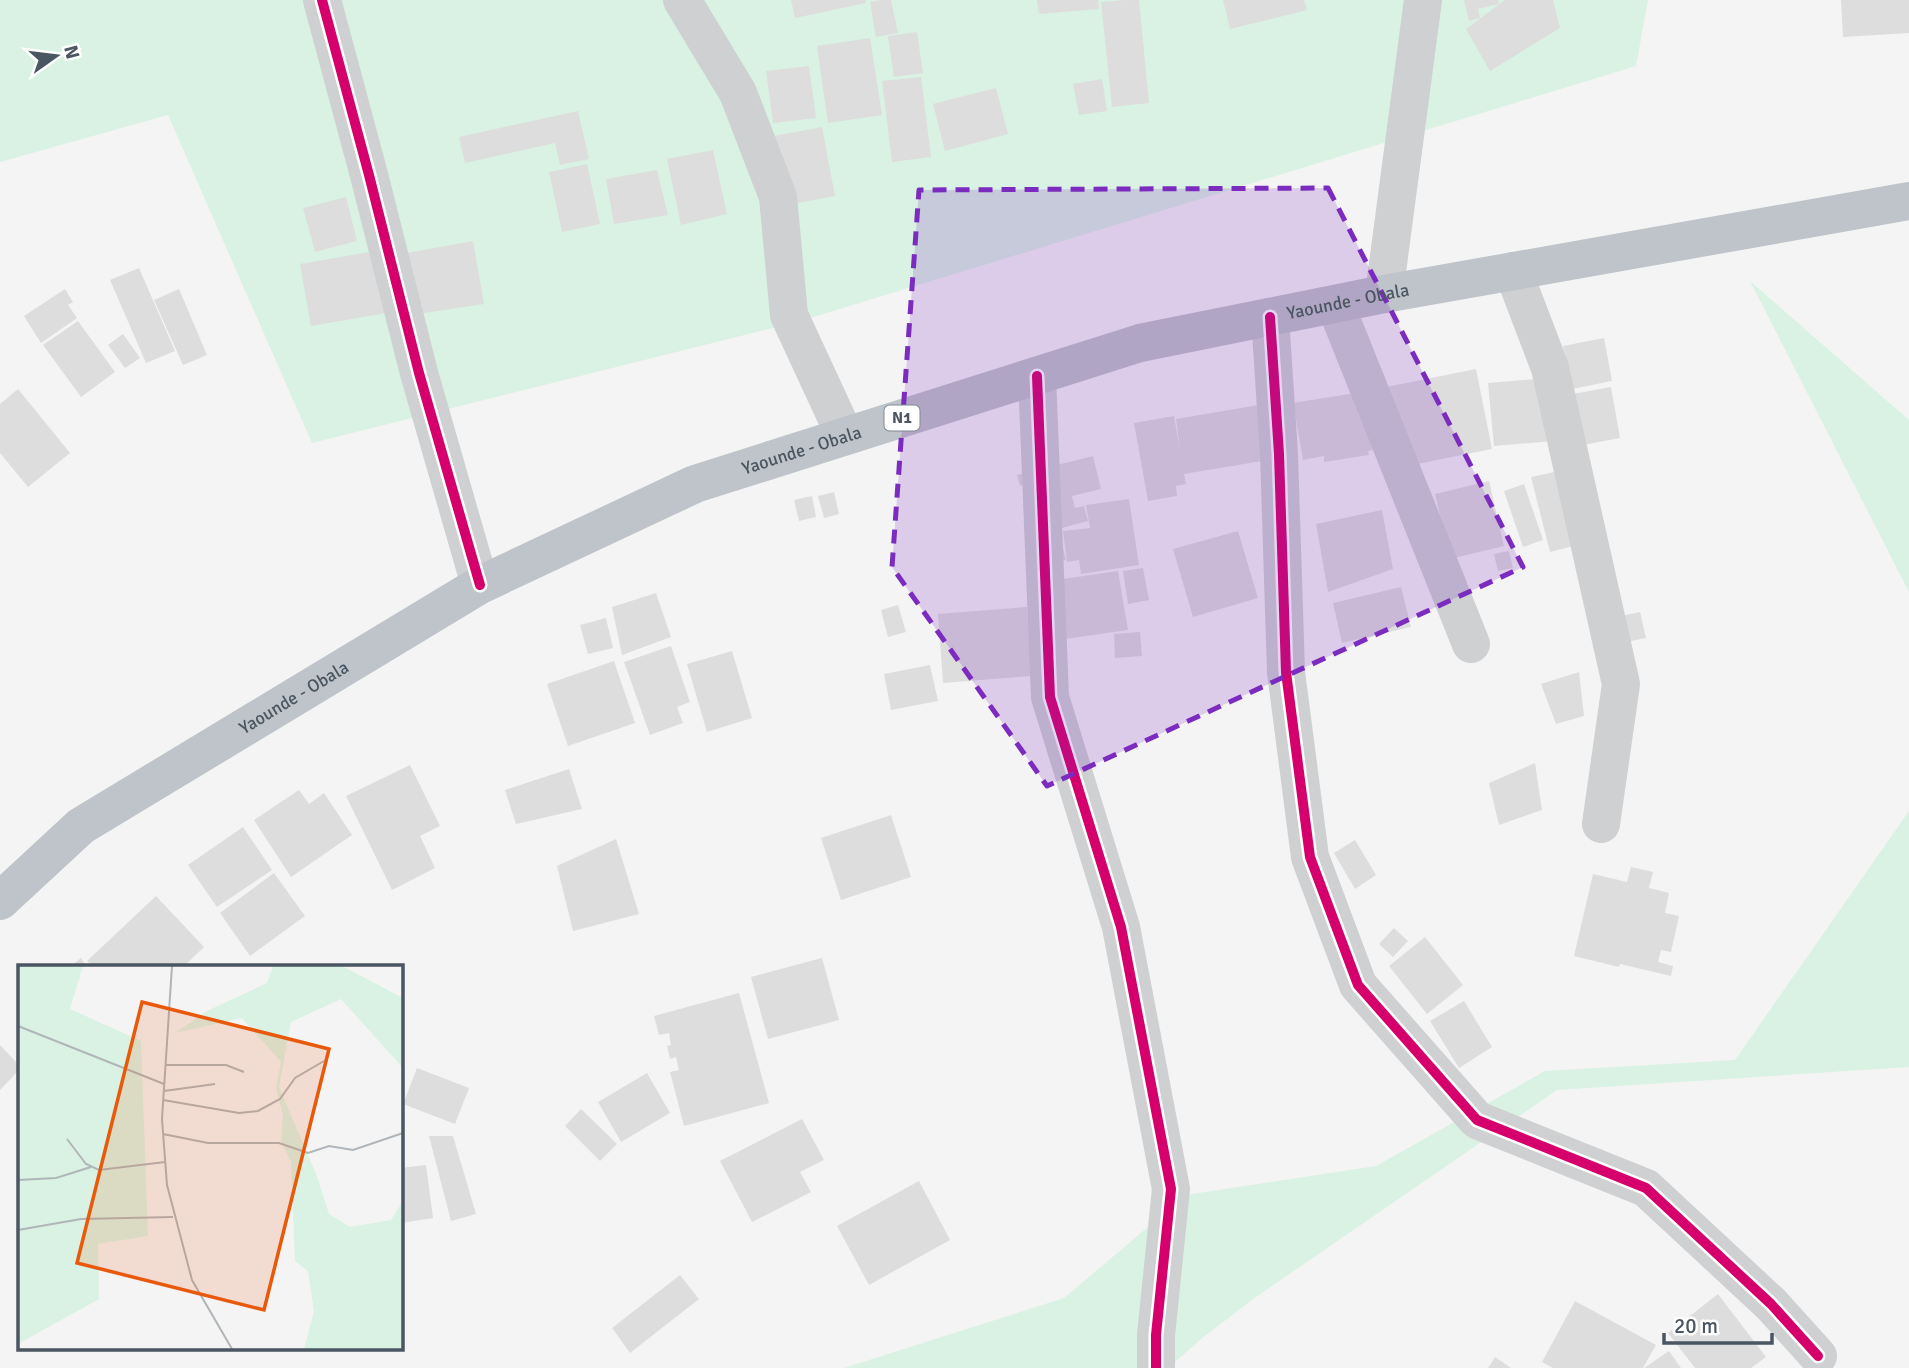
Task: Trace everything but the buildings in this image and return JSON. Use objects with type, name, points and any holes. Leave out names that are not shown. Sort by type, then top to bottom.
[{"type":"highway","name":"Yaounde - Obala","points":[[0,901],[80,826],[481,585],[695,484],[1140,343],[1384,294],[1909,201]]},
{"type":"street","points":[[322,0],[419,373],[481,585]]},
{"type":"street","points":[[682,0],[738,93],[778,197],[789,315],[845,436]]},
{"type":"street","points":[[1384,294],[1423,0]]},
{"type":"street","points":[[1513,271],[1550,368],[1621,684],[1601,824]]},
{"type":"street","points":[[1335,304],[1471,644]]},
{"type":"street","points":[[1269,317],[1279,454],[1286,671],[1310,857],[1359,985],[1477,1120],[1646,1188],[1771,1304],[1818,1356]]},
{"type":"street","points":[[1037,376],[1050,697],[1121,927],[1171,1189],[1156,1335],[1156,1368]]},
{"type":"highlighted area","points":[[1328,188],[1523,567],[1047,786],[892,567],[919,190]]},
{"type":"green space","points":[[0,0],[1648,0],[1636,66],[797,322],[312,443],[168,115],[0,162]]},
{"type":"green space","points":[[1750,281],[1909,420],[1909,592]]},
{"type":"green space","points":[[1909,811],[1909,1067],[1557,1090],[1253,1299],[1168,1368],[844,1368],[1064,1298],[1186,1195],[1376,1166],[1545,1071],[1735,1060]]},
{"type":"cycle path","points":[[322,0],[419,373],[480,585]]},
{"type":"cycle path","points":[[1270,317],[1279,454],[1286,672],[1310,857],[1358,985],[1477,1120],[1646,1188],[1771,1304],[1818,1356]]},
{"type":"cycle path","points":[[1037,376],[1050,697],[1121,927],[1171,1189],[1156,1335],[1156,1368]]}]
